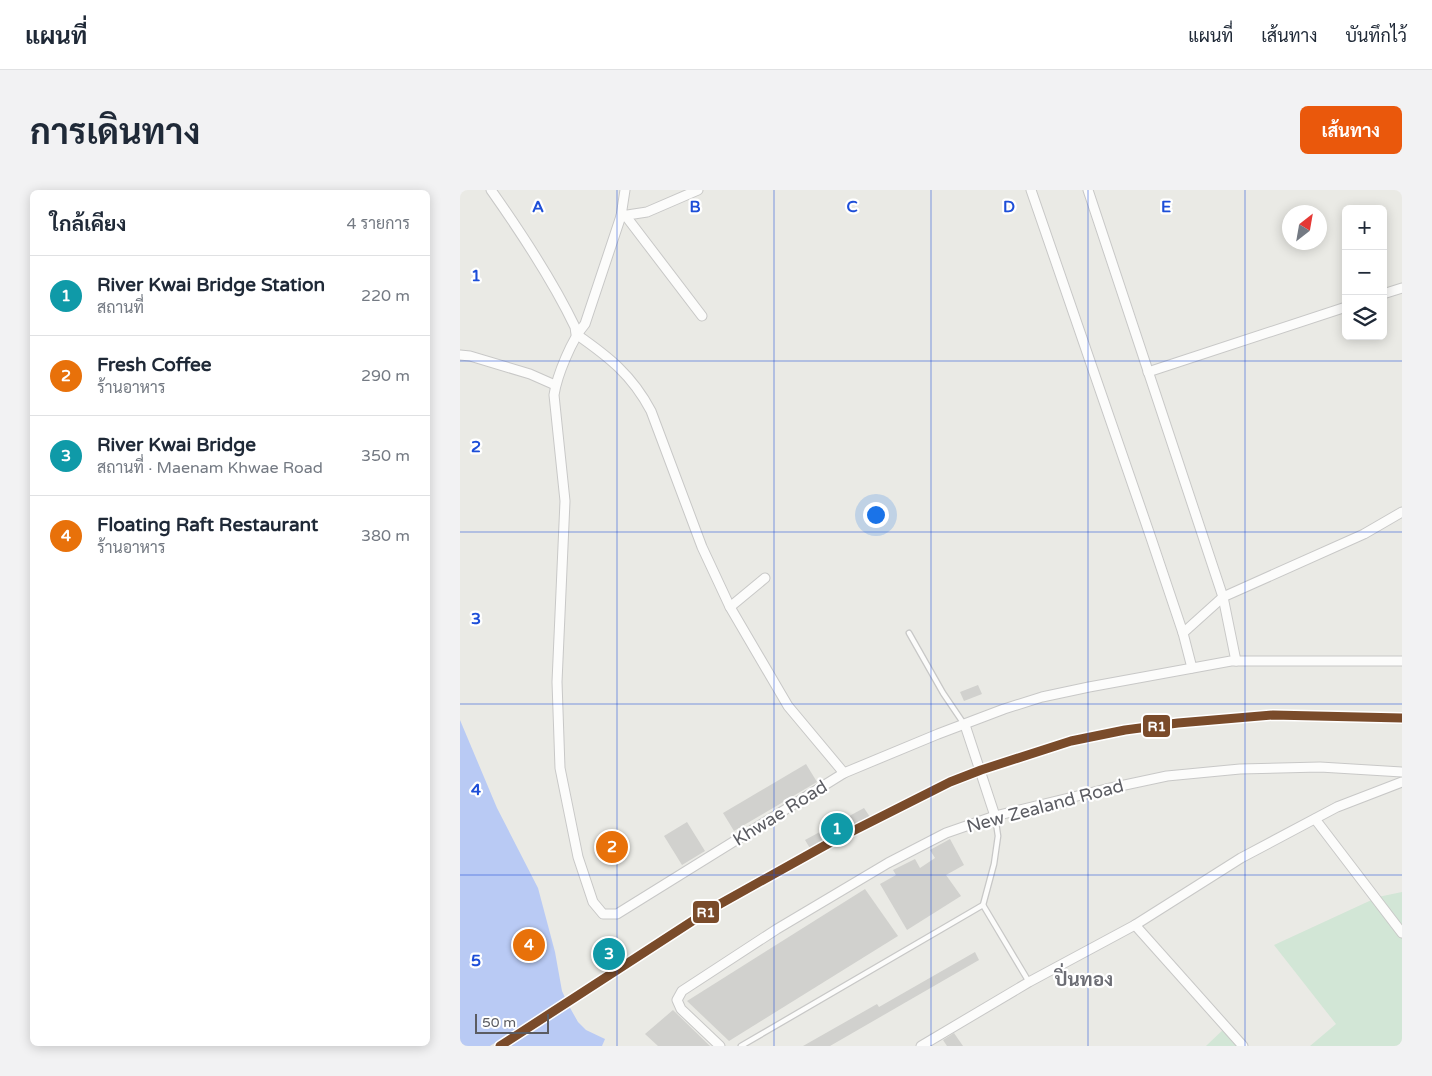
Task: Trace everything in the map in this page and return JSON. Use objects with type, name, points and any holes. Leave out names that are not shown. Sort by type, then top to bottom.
[{"type":"street","points":[[491,190],[516,225],[553,284],[575,327],[576,334],[622,369],[641,392],[702,547],[730,607],[788,706],[844,773]]},
{"type":"street","points":[[460,355],[470,356],[530,374],[555,385],[576,334],[585,324],[623,216],[624,190]]},
{"type":"street","points":[[623,216],[647,212],[698,190]]},
{"type":"street","points":[[1031,190],[1183,633],[1192,668]]},
{"type":"street","points":[[1088,190],[1223,598],[1236,661]]},
{"type":"street","points":[[623,216],[702,316]]},
{"type":"street","points":[[1387,293],[1402,288]]},
{"type":"street","points":[[1148,372],[1342,308]]},
{"type":"street","name":"Khwae Road","points":[[555,385],[554,395],[565,500],[557,682],[560,768],[578,857],[593,902],[603,914],[617,914],[844,773],[938,734],[1042,697],[1236,661],[1402,661]]},
{"type":"street","points":[[1183,633],[1223,598],[1364,534],[1402,512]]},
{"type":"street","points":[[730,607],[765,578]]},
{"type":"street","points":[[965,725],[995,816]]},
{"type":"street","name":"New Zealand Road","points":[[720,1046],[681,1008],[677,1000],[682,991],[777,929],[888,863],[946,833],[995,816],[1106,788],[1167,776],[1240,769],[1320,767],[1402,772]]},
{"type":"street","points":[[921,1046],[1029,982],[1135,925],[1241,858],[1337,808],[1402,782]]},
{"type":"street","points":[[1315,819],[1402,933]]},
{"type":"street","points":[[1135,925],[1243,1046]]},
{"type":"lane","points":[[909,633],[943,692],[965,725]]},
{"type":"lane","points":[[742,1046],[983,905],[994,864],[998,836],[995,816]]},
{"type":"lane","points":[[983,905],[1029,982]]},
{"type":"green space","points":[[1402,892],[1402,1046],[1310,1046],[1336,1024],[1274,945],[1378,897]]},
{"type":"green space","points":[[1226,1027],[1246,1046],[1206,1046]]},
{"type":"water","points":[[460,720],[497,808],[538,888],[555,952],[562,991],[578,1022],[586,1030],[605,1039],[602,1046],[460,1046]]},
{"type":"pier","points":[[567,997],[571,1005],[507,1046],[490,1046]]},
{"type":"building","points":[[978,685],[982,694],[964,701],[960,692]]},
{"type":"building","points":[[806,764],[817,782],[734,831],[723,813]]},
{"type":"building","points":[[864,808],[870,817],[811,850],[805,840]]},
{"type":"building","points":[[687,822],[705,851],[682,865],[664,836]]},
{"type":"building","points":[[950,839],[964,865],[946,875],[961,896],[907,930],[880,884],[896,875],[893,870],[915,859],[920,868],[935,858],[930,850]]},
{"type":"building","points":[[865,889],[898,936],[729,1041],[687,1001]]},
{"type":"building","points":[[975,952],[979,960],[830,1046],[803,1046],[877,1004],[879,1007]]},
{"type":"building","points":[[673,1010],[710,1046],[658,1046],[645,1034]]},
{"type":"building","points":[[954,1033],[963,1046],[947,1046],[943,1040]]},
{"type":"transit line","name":"R1","points":[[500,1046],[711,909],[833,841],[950,782],[981,770],[1071,741],[1125,730],[1178,723],[1273,715],[1402,718]]},
{"type":"place","name":"River Kwai Bridge Station","points":[[837,829]]},
{"type":"place","name":"Fresh Coffee","points":[[612,847]]},
{"type":"place","name":"Floating Raft Restaurant","points":[[529,945]]},
{"type":"place","name":"River Kwai Bridge","points":[[609,954]]},
{"type":"district","name":"ปิ่นทอง","points":[[1084,980]]}]
